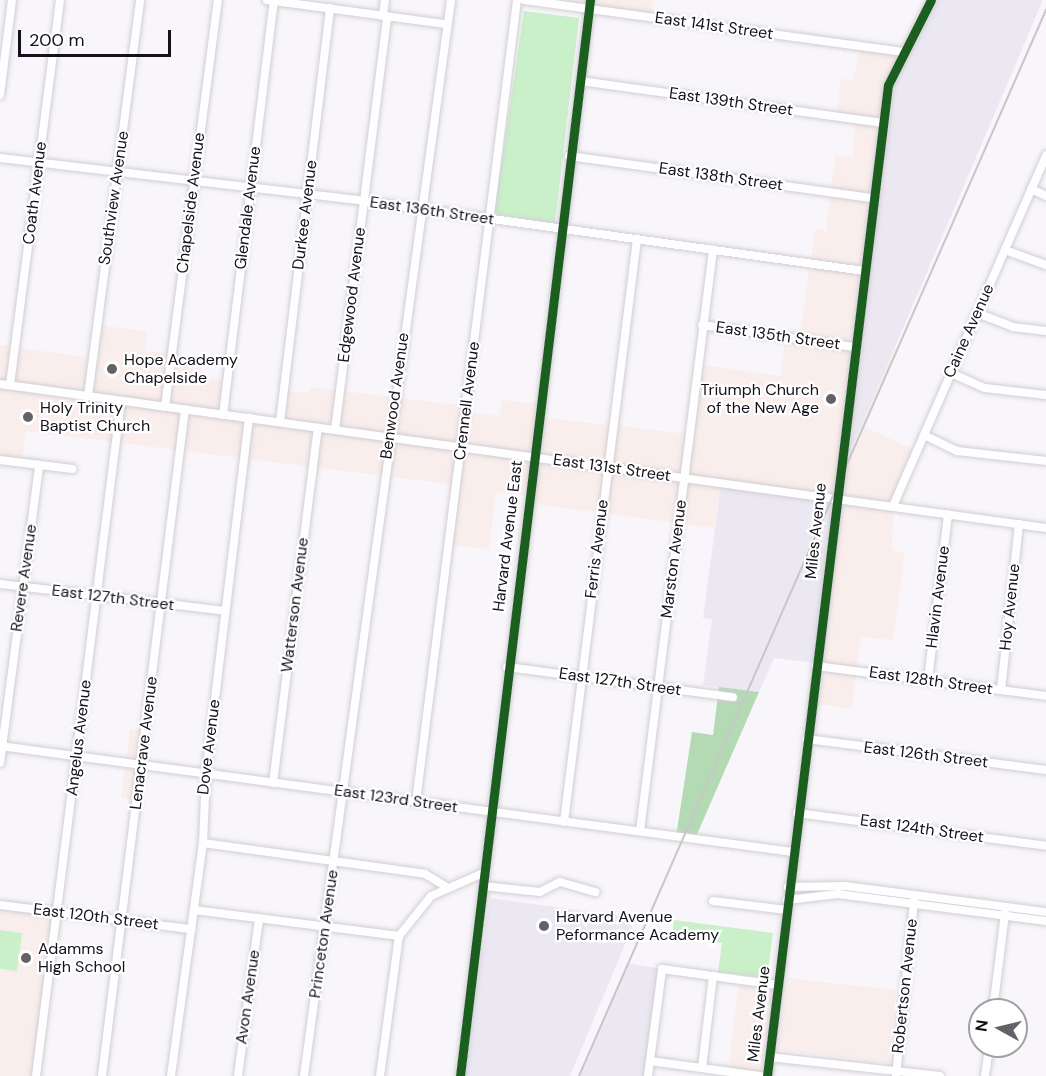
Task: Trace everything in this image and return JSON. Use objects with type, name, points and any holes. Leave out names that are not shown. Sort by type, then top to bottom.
[{"type":"main road","name":"Miles Avenue","points":[[767,1076],[816,666],[833,499],[888,86],[931,0]]},
{"type":"main road","name":"Harvard Avenue East","points":[[460,1076],[483,886],[489,812],[569,156],[590,5]]},
{"type":"street","points":[[0,95],[12,0]]},
{"type":"street","name":"Coath Avenue","points":[[10,385],[60,0]]},
{"type":"street","name":"Southview Avenue","points":[[87,396],[141,0]]},
{"type":"street","name":"Chapelside Avenue","points":[[165,407],[218,0]]},
{"type":"street","points":[[271,0],[320,3],[330,8],[445,24]]},
{"type":"street","name":"Glendale Avenue","points":[[223,415],[271,0]]},
{"type":"street","name":"Edgewood Avenue","points":[[335,430],[364,201],[385,0]]},
{"type":"street","name":"Benwood Avenue","points":[[344,792],[420,209],[445,24],[451,0]]},
{"type":"street","name":"Crennell Avenue","points":[[416,802],[517,0]]},
{"type":"street","name":"East 141st Street","points":[[524,0],[590,5],[903,52]]},
{"type":"street","name":"Durkee Avenue","points":[[280,422],[330,8]]},
{"type":"street","name":"East 139th Street","points":[[579,81],[883,123]]},
{"type":"street","name":"Caine Avenue","points":[[893,506],[1046,155]]},
{"type":"street","name":"East 138th Street","points":[[569,156],[873,198]]},
{"type":"street","name":"East 136th Street","points":[[0,158],[250,190],[364,201],[864,271]]},
{"type":"street","points":[[1031,189],[1046,196]]},
{"type":"street","name":"Ferris Avenue","points":[[564,822],[637,239]]},
{"type":"street","name":"Marston Avenue","points":[[640,831],[713,250]]},
{"type":"street","points":[[1005,250],[1046,265]]},
{"type":"street","points":[[977,313],[1012,327],[1046,331]]},
{"type":"street","name":"East 135th Street","points":[[702,325],[855,347]]},
{"type":"street","points":[[951,373],[985,388],[1046,395]]},
{"type":"street","name":"East 131st Street","points":[[0,384],[1046,528]]},
{"type":"street","name":"Angelus Avenue","points":[[36,1076],[121,400]]},
{"type":"street","name":"Lenacrave Avenue","points":[[102,1076],[185,409]]},
{"type":"street","name":"Dove Avenue","points":[[171,1076],[203,843],[206,773],[249,418]]},
{"type":"street","name":"Watterson Avenue","points":[[273,783],[318,428]]},
{"type":"street","points":[[924,435],[957,451],[1046,461]]},
{"type":"street","points":[[0,460],[72,469]]},
{"type":"street","name":"Revere Avenue","points":[[0,763],[39,465]]},
{"type":"street","name":"Hlavin Avenue","points":[[928,680],[948,514]]},
{"type":"street","name":"Hoy Avenue","points":[[1001,690],[1020,524]]},
{"type":"street","name":"East 127th Street","points":[[0,584],[225,611]]},
{"type":"street","name":"East 128th Street","points":[[816,666],[1046,696]]},
{"type":"street","name":"East 127th Street","points":[[507,668],[733,697]]},
{"type":"street","name":"East 126th Street","points":[[807,739],[1046,770]]},
{"type":"street","name":"East 123rd Street","points":[[1,746],[792,852]]},
{"type":"street","name":"Princeton Avenue","points":[[304,1076],[344,792]]},
{"type":"street","name":"East 124th Street","points":[[797,813],[1046,846]]},
{"type":"street","points":[[203,843],[425,874],[444,886]]},
{"type":"street","points":[[380,1076],[399,936],[419,906],[444,886],[483,873]]},
{"type":"street","points":[[483,886],[540,892],[560,882],[596,892]]},
{"type":"street","points":[[788,887],[833,886],[1005,912],[1046,921]]},
{"type":"street","points":[[787,900],[838,894],[914,900]]},
{"type":"street","name":"Robertson Avenue","points":[[896,1073],[914,900]]},
{"type":"street","points":[[713,901],[786,910]]},
{"type":"street","name":"East 120th Street","points":[[0,905],[191,929]]},
{"type":"street","points":[[195,910],[399,936]]},
{"type":"street","points":[[1005,912],[1046,912]]},
{"type":"street","points":[[994,998],[1005,912]]},
{"type":"street","name":"Avon Avenue","points":[[238,1076],[259,918]]},
{"type":"street","points":[[648,1076],[662,969],[777,985]]},
{"type":"street","points":[[702,1068],[713,976]]},
{"type":"street","points":[[769,1057],[896,1073],[940,1076]]},
{"type":"street","points":[[985,1076],[987,1058]]},
{"type":"street","points":[[650,1061],[760,1076]]},
{"type":"shaded area","points":[[560,0],[653,0],[650,17],[560,5]]},
{"type":"shaded area","points":[[938,0],[1043,0],[844,467],[894,85]]},
{"type":"shaded area","points":[[861,46],[903,52],[888,86],[856,343],[899,349],[865,427],[917,451],[893,506],[892,550],[905,553],[893,640],[861,637],[852,709],[811,703],[829,556],[721,483],[714,528],[527,503],[528,496],[496,492],[489,549],[449,545],[456,485],[26,431],[22,463],[0,463],[0,345],[92,358],[97,325],[147,331],[145,351],[202,357],[200,377],[227,381],[223,414],[279,422],[283,391],[309,393],[310,387],[466,406],[466,412],[499,416],[501,400],[539,404],[538,417],[689,434],[698,364],[781,376],[785,337],[799,339],[815,229],[826,231],[835,156],[853,157],[855,122],[836,119],[841,79],[853,80]]},
{"type":"shaded area","points":[[721,483],[833,499],[816,663],[774,658],[759,692],[703,685],[712,619],[703,618]]},
{"type":"shaded area","points":[[130,729],[146,731],[137,800],[121,798]]},
{"type":"shaded area","points":[[490,898],[636,918],[570,1076],[464,1076]]},
{"type":"shaded area","name":"Adamms High School","points":[[0,905],[57,912],[36,1076],[0,1076]]},
{"type":"shaded area","points":[[627,963],[662,969],[648,1076],[579,1076]]},
{"type":"shaded area","points":[[787,978],[896,990],[889,1063],[778,1050]]},
{"type":"shaded area","points":[[739,979],[777,985],[767,1076],[728,1072]]},
{"type":"green space","points":[[524,11],[579,18],[555,223],[494,214]]},
{"type":"green space","points":[[719,687],[759,692],[695,839],[676,837],[692,732],[713,735]]},
{"type":"green space","points":[[674,920],[773,933],[767,978],[718,972],[722,943],[672,937]]},
{"type":"green space","points":[[0,930],[22,933],[17,971],[0,969]]},
{"type":"railway","points":[[579,1076],[1046,10]]},
{"type":"cycle path","points":[[460,1076],[590,0]]},
{"type":"cycle path","points":[[767,1076],[888,85],[931,0]]},
{"type":"place","name":"Hope Academy Chapelside","points":[[112,369]]},
{"type":"place","name":"Triumph Church of the New Age","points":[[831,399]]},
{"type":"place","name":"Holy Trinity Baptist Church","points":[[28,417]]},
{"type":"place","name":"Harvard Avenue Peformance Academy","points":[[544,926]]},
{"type":"place","name":"Adamms High School","points":[[26,958]]}]
